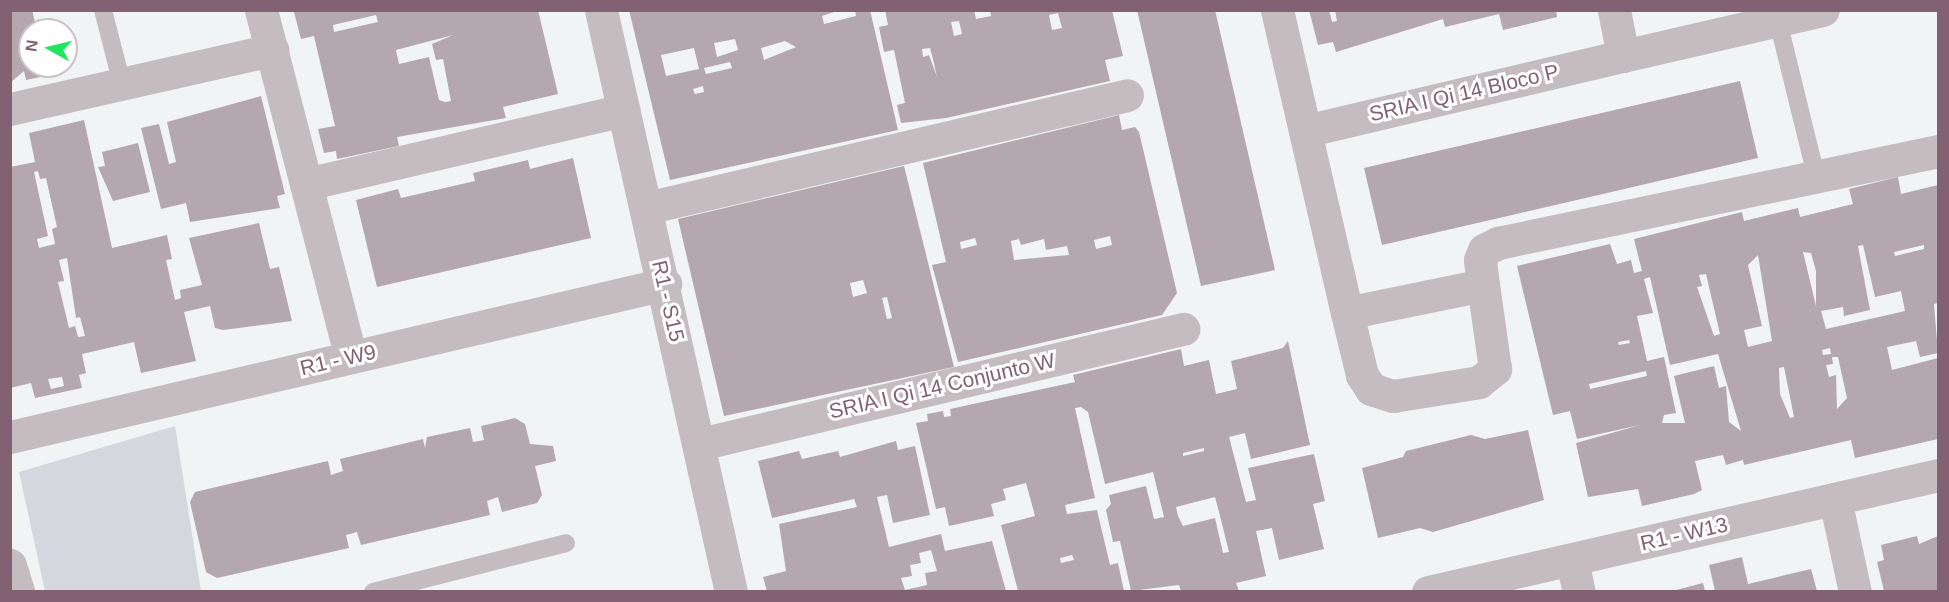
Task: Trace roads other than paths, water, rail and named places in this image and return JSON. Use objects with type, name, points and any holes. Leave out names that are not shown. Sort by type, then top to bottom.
[{"type":"street","points":[[261,10],[351,357]]},
{"type":"street","name":"R1 - S15","points":[[601,10],[665,284],[731,591]]},
{"type":"street","points":[[1277,10],[1362,375],[1380,395],[1479,382],[1495,369],[1497,357],[1480,260],[1484,250],[1498,243],[1938,151]]},
{"type":"street","points":[[1614,10],[1623,56]]},
{"type":"street","name":"SRIA I Qi 14 Bloco P","points":[[1305,131],[1823,10]]},
{"type":"street","points":[[10,109],[272,50]]},
{"type":"street","points":[[646,207],[1126,95]]},
{"type":"street","points":[[306,184],[624,110]]},
{"type":"street","name":"R1 - W9","points":[[10,437],[665,284]]},
{"type":"street","points":[[1347,313],[1483,285]]},
{"type":"street","name":"SRIA I Qi 14 Conjunto W","points":[[700,444],[1183,329]]},
{"type":"street","name":"R1 - W13","points":[[1428,591],[1938,475]]},
{"type":"street","points":[[1835,499],[1855,591]]},
{"type":"street","points":[[1572,560],[1579,591]]},
{"type":"street","points":[[10,565],[18,591]]},
{"type":"lane","points":[[103,10],[122,84]]},
{"type":"lane","points":[[1778,21],[1816,176]]},
{"type":"lane","points":[[373,591],[566,543]]}]
